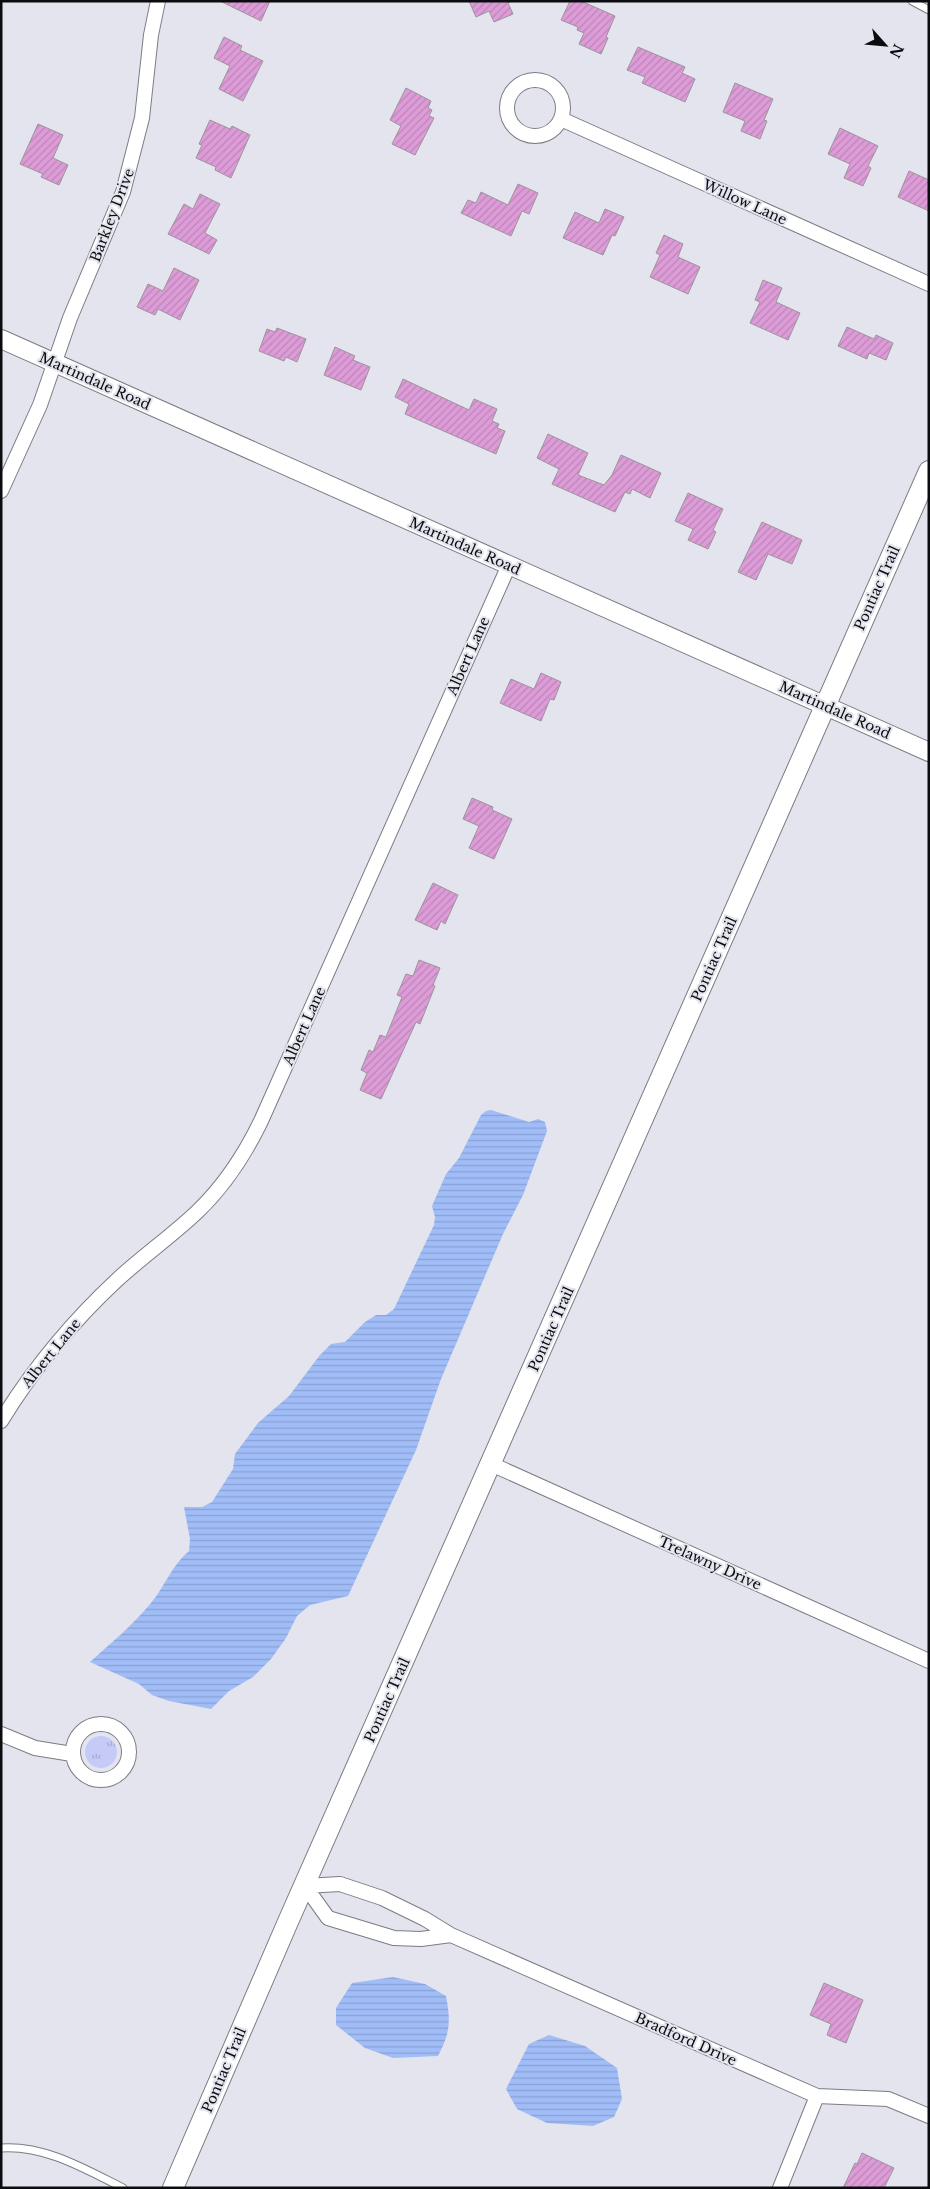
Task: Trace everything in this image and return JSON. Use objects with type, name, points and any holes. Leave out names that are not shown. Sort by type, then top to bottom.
[{"type":"main road","name":"Pontiac Trail","points":[[173,2188],[929,471]]},
{"type":"street","name":"Barkley Drive","points":[[1,491],[40,405],[71,314],[117,210],[131,168],[142,118],[158,1]]},
{"type":"street","points":[[527,81],[543,81],[556,89],[560,96],[563,111],[561,119],[551,131],[543,135],[536,136],[520,132],[514,126],[507,112],[510,96],[514,90],[527,81]]},
{"type":"street","name":"Willow Lane","points":[[561,119],[929,284]]},
{"type":"street","name":"Martindale Road","points":[[1,339],[929,752]]},
{"type":"street","name":"Albert Lane","points":[[1,1421],[36,1370],[78,1319],[130,1268],[199,1210],[224,1184],[244,1153],[261,1121],[509,565]]},
{"type":"street","name":"Trelawny Drive","points":[[491,1464],[929,1661]]},
{"type":"street","points":[[99,1724],[113,1726],[119,1730],[124,1736],[129,1750],[129,1758],[122,1771],[103,1781],[95,1780],[82,1774],[77,1768],[72,1754],[75,1740],[79,1733],[91,1725],[99,1724]]},
{"type":"street","points":[[1,1734],[35,1748],[72,1754]]},
{"type":"street","name":"Bradford Drive","points":[[305,1886],[340,1884],[374,1895],[425,1919],[450,1935],[817,2096],[888,2099],[929,2116]]},
{"type":"street","points":[[305,1886],[328,1918],[394,1938],[421,1939],[450,1935]]},
{"type":"street","points":[[780,2188],[817,2096]]},
{"type":"lane","points":[[912,1],[929,10]]},
{"type":"lane","points":[[1,2148],[24,2149],[61,2158],[94,2172],[123,2188]]},
{"type":"green space","points":[[101,1736],[113,1740],[117,1752],[113,1764],[101,1768],[89,1764],[85,1752],[89,1740]]},
{"type":"shaded area","points":[[491,1110],[529,1122],[538,1119],[545,1122],[547,1131],[523,1195],[503,1234],[441,1379],[416,1450],[348,1596],[310,1605],[297,1616],[286,1638],[271,1659],[253,1677],[229,1691],[211,1709],[169,1701],[152,1695],[139,1684],[90,1662],[122,1634],[144,1611],[173,1569],[189,1551],[190,1539],[184,1507],[202,1507],[212,1502],[233,1469],[235,1454],[258,1423],[289,1396],[320,1355],[331,1344],[345,1342],[365,1322],[376,1315],[386,1315],[394,1309],[434,1225],[435,1217],[432,1206],[446,1174],[459,1158],[481,1115]]},
{"type":"shaded area","points":[[393,1977],[425,1984],[446,1996],[449,2013],[448,2027],[445,2041],[438,2056],[393,2058],[365,2048],[336,2025],[336,2008],[352,1983]]},
{"type":"shaded area","points":[[549,2035],[585,2046],[617,2068],[622,2099],[614,2117],[593,2126],[547,2123],[517,2109],[506,2089],[529,2044]]},
{"type":"building","points":[[220,1],[270,1],[261,21]]},
{"type":"building","points":[[469,1],[512,1],[508,3],[513,14],[494,22],[489,11],[476,17]]},
{"type":"building","points":[[570,1],[581,1],[615,16],[601,54],[579,44],[584,33],[577,30],[578,27],[561,20]]},
{"type":"building","points":[[224,37],[242,46],[240,50],[263,61],[243,101],[219,89],[230,66],[214,58]]},
{"type":"building","points":[[638,47],[685,67],[682,73],[695,79],[685,102],[642,83],[645,77],[627,70]]},
{"type":"building","points":[[735,83],[773,99],[764,120],[767,121],[760,139],[741,131],[745,121],[723,112]]},
{"type":"building","points":[[406,88],[431,101],[428,108],[432,110],[429,116],[434,118],[415,155],[392,144],[401,126],[390,120]]},
{"type":"building","points":[[210,120],[230,129],[232,126],[250,135],[231,178],[215,170],[216,167],[196,158],[202,145],[199,144]]},
{"type":"building","points":[[38,124],[63,135],[53,158],[68,165],[59,185],[41,177],[43,174],[20,164]]},
{"type":"building","points":[[840,128],[878,146],[868,166],[871,168],[863,186],[844,178],[850,164],[828,154]]},
{"type":"building","points":[[909,171],[929,180],[929,211],[898,197]]},
{"type":"building","points":[[518,184],[538,193],[529,214],[522,211],[511,236],[461,213],[468,200],[476,203],[481,192],[508,205]]},
{"type":"building","points":[[200,194],[220,204],[205,233],[217,240],[209,254],[168,234],[184,204],[193,209]]},
{"type":"building","points":[[605,209],[624,217],[615,236],[612,235],[603,255],[563,238],[575,212],[599,223]]},
{"type":"building","points":[[664,235],[683,244],[678,257],[700,267],[688,294],[650,277],[660,255],[656,253]]},
{"type":"building","points":[[174,268],[199,280],[180,320],[158,309],[155,315],[137,307],[148,284],[163,291]]},
{"type":"building","points":[[763,280],[782,288],[776,302],[800,313],[788,340],[750,323],[760,302],[755,300]]},
{"type":"building","points":[[847,327],[874,339],[876,335],[893,343],[886,360],[869,353],[867,359],[838,346]]},
{"type":"building","points":[[277,328],[306,339],[297,362],[286,357],[284,361],[259,351],[267,329],[275,332]]},
{"type":"building","points":[[335,347],[355,356],[353,360],[370,367],[361,390],[324,375]]},
{"type":"building","points":[[403,379],[469,410],[474,399],[497,409],[492,421],[499,424],[497,428],[505,431],[496,454],[405,414],[409,404],[395,397]]},
{"type":"building","points":[[548,434],[588,453],[578,475],[604,485],[612,475],[621,455],[661,473],[650,498],[632,489],[630,494],[625,492],[615,512],[552,484],[559,469],[537,458]]},
{"type":"building","points":[[688,493],[723,509],[713,530],[716,532],[708,549],[688,540],[693,529],[675,521]]},
{"type":"building","points":[[762,522],[802,540],[792,564],[768,554],[756,580],[738,572]]},
{"type":"building","points":[[541,673],[561,682],[554,700],[550,699],[541,721],[500,703],[511,679],[534,689]]},
{"type":"building","points":[[472,798],[493,807],[492,810],[512,819],[494,859],[469,848],[479,826],[463,819]]},
{"type":"building","points":[[433,883],[458,895],[445,924],[441,921],[437,930],[415,920]]},
{"type":"building","points":[[419,960],[440,968],[420,1024],[416,1022],[381,1099],[360,1090],[367,1073],[361,1070],[369,1050],[373,1052],[380,1035],[386,1037],[402,997],[397,995],[406,974],[413,976]]},
{"type":"building","points":[[824,1983],[863,2000],[846,2043],[827,2035],[831,2024],[810,2015]]},
{"type":"building","points":[[862,2153],[894,2168],[884,2188],[843,2188]]}]
